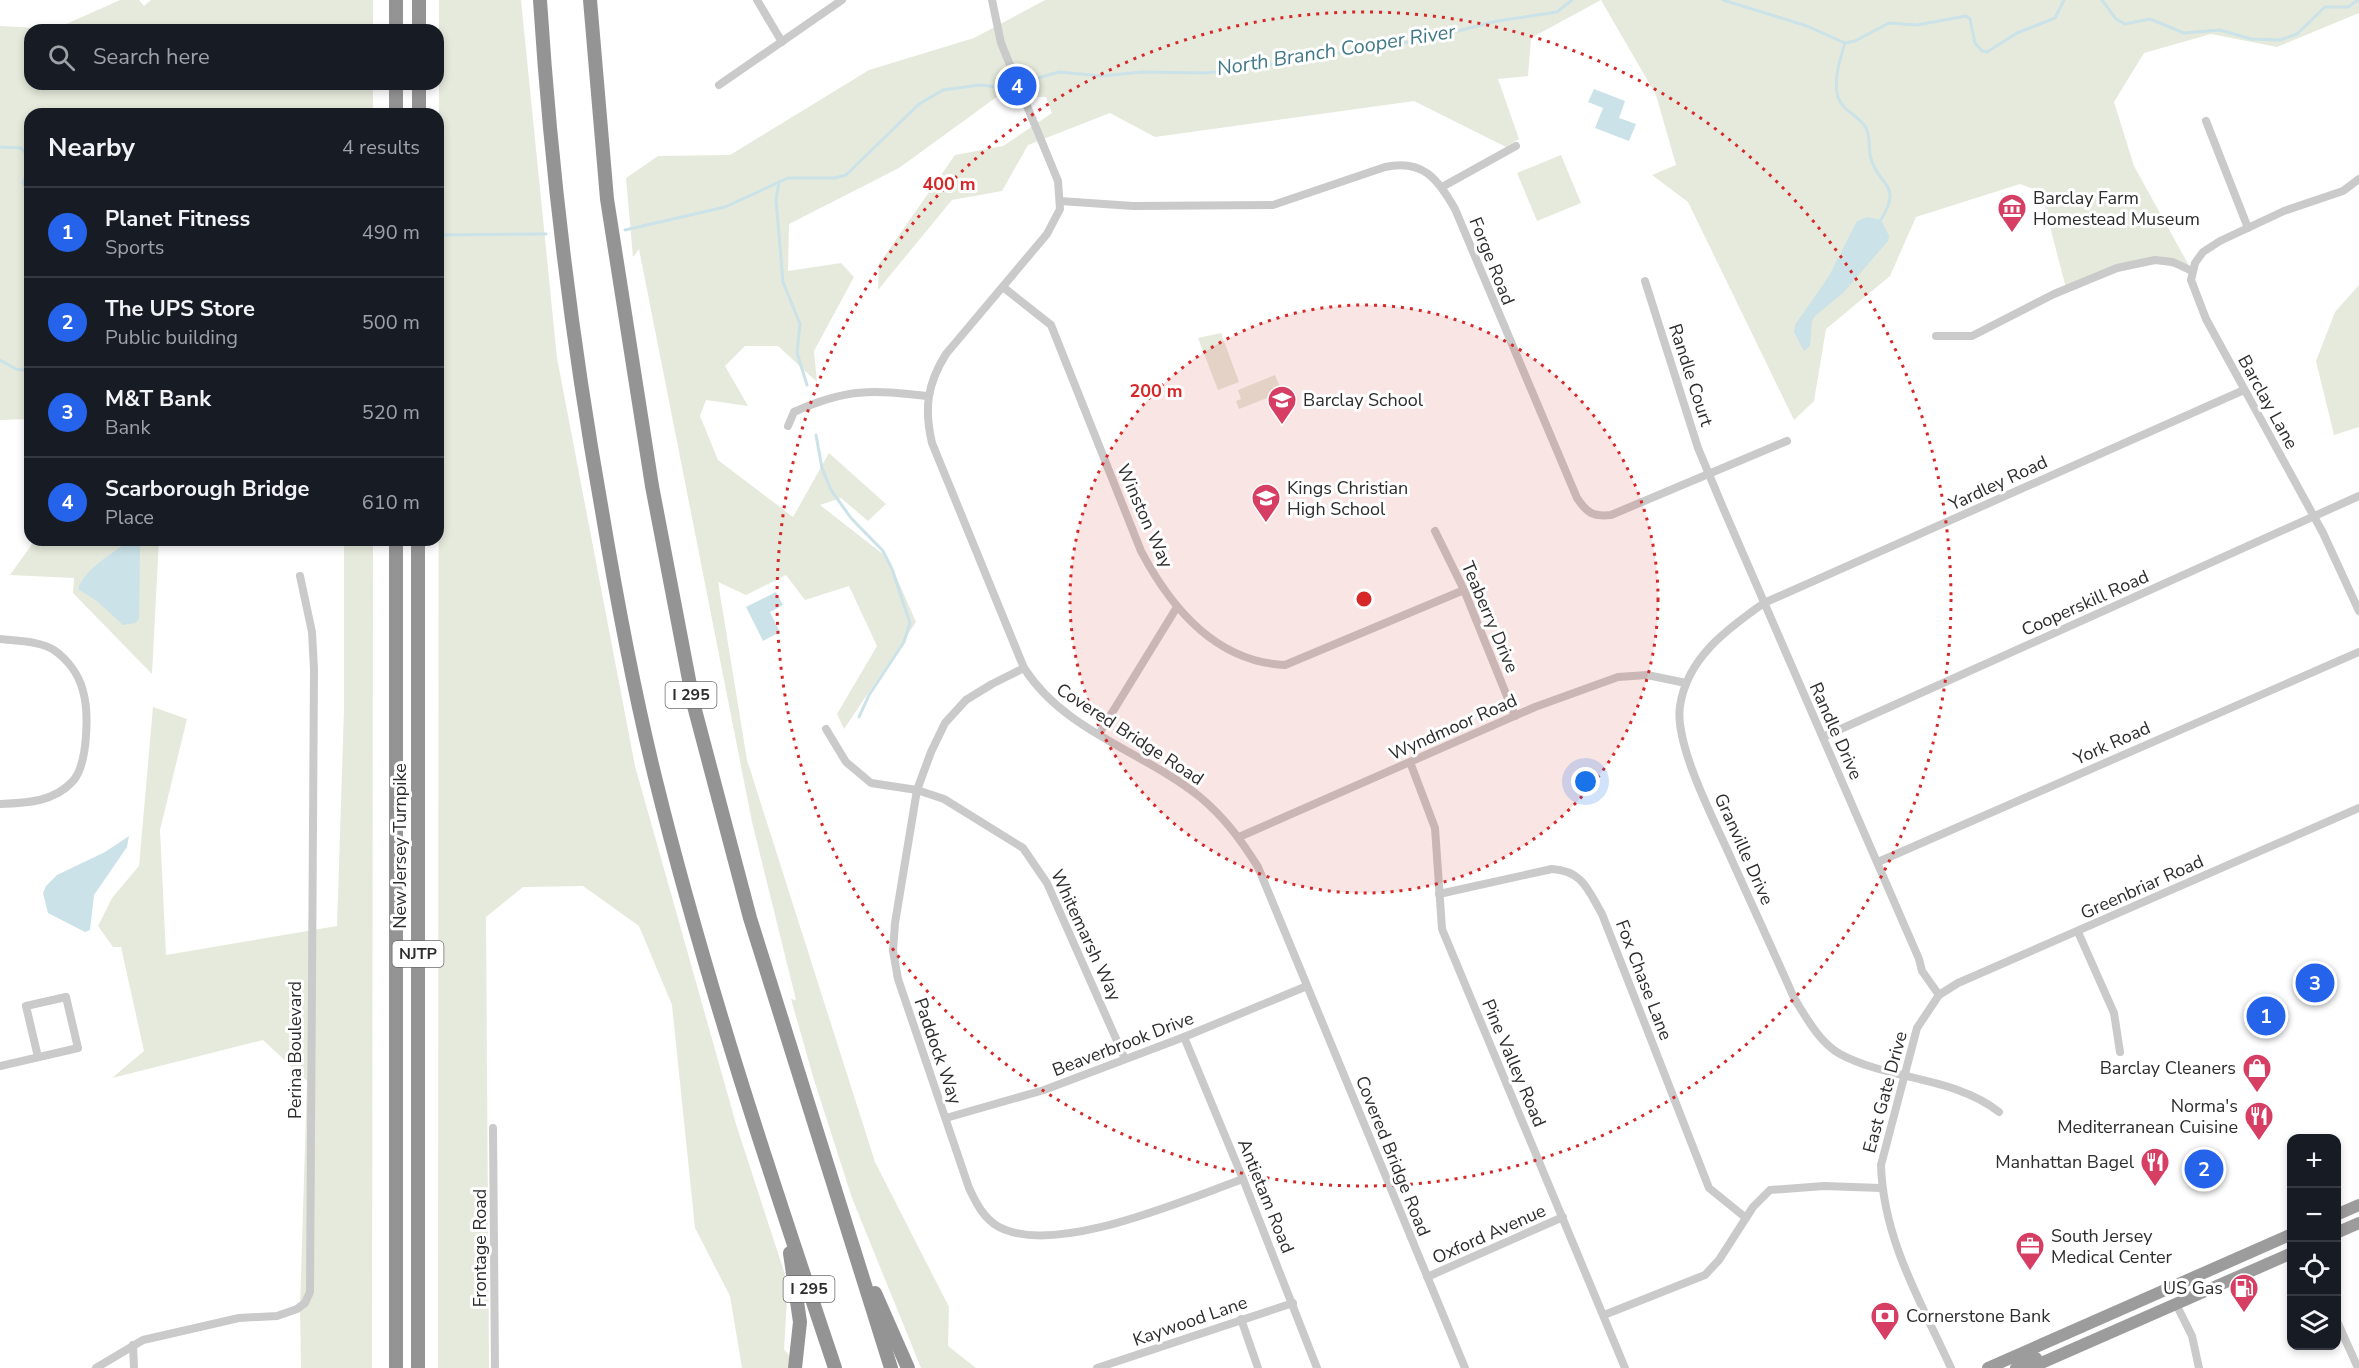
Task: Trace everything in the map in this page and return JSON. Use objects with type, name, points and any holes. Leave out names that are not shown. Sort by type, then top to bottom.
[{"type":"highway","points":[[396,0],[396,24]]},
{"type":"highway","points":[[419,0],[419,24]]},
{"type":"highway","name":"I 295","points":[[540,0],[547,106],[566,284],[592,458],[621,622],[655,779],[696,932],[740,1082],[835,1368]]},
{"type":"highway","name":"I 295","points":[[590,0],[607,199],[631,366],[685,668],[750,918],[891,1368]]},
{"type":"highway","points":[[396,90],[396,108]]},
{"type":"highway","points":[[419,90],[419,108]]},
{"type":"highway","name":"New Jersey Turnpike","points":[[396,546],[396,1368]]},
{"type":"highway","name":"New Jersey Turnpike","points":[[418,546],[418,1368]]},
{"type":"highway","points":[[834,1191],[908,1368]]},
{"type":"highway","points":[[2341,1213],[2359,1205]]},
{"type":"highway","points":[[783,1210],[798,1305],[795,1368]]},
{"type":"highway","points":[[2341,1231],[2359,1223]]},
{"type":"highway","points":[[1988,1368],[2287,1236]]},
{"type":"highway","points":[[2030,1368],[2287,1255]]},
{"type":"highway","points":[[2016,1368],[2134,1315],[2142,1308],[2143,1300]]},
{"type":"street","points":[[757,0],[782,42]]},
{"type":"street","points":[[719,85],[842,0]]},
{"type":"street","points":[[992,0],[1001,43],[1058,181],[1060,201]]},
{"type":"street","points":[[2206,122],[2248,228]]},
{"type":"street","points":[[1442,187],[1516,146]]},
{"type":"street","name":"Forge Road","points":[[1060,201],[1133,206],[1273,205],[1400,164],[1427,172],[1442,187],[1455,209],[1573,488],[1586,512],[1592,515],[1611,515],[1710,476],[1787,441]]},
{"type":"street","points":[[1936,336],[1972,336],[2054,294],[2117,268],[2155,260],[2173,262],[2192,271],[2203,252],[2284,212],[2343,191],[2359,179]]},
{"type":"street","name":"Covered Bridge Road","points":[[1060,201],[1055,220],[1047,234],[946,354],[933,374],[927,396],[927,423],[932,443],[1024,668],[1044,695],[1062,711],[1198,796],[1229,823],[1239,837],[1269,890],[1465,1368]]},
{"type":"street","name":"Barclay Lane","points":[[2192,271],[2192,280],[2199,302],[2313,516],[2359,611]]},
{"type":"street","name":"Randle Court","points":[[1646,282],[1710,476]]},
{"type":"street","name":"Winston Way","points":[[1003,287],[1051,325],[1139,547],[1154,575],[1177,606],[1209,638],[1231,652],[1265,664],[1285,665],[1464,590]]},
{"type":"street","points":[[788,426],[794,412],[824,398],[870,390],[927,396]]},
{"type":"street","name":"Yardley Road","points":[[1764,603],[2244,390]]},
{"type":"street","name":"Randle Drive","points":[[1710,476],[1878,862],[1922,971],[1939,995]]},
{"type":"street","name":"Cooperskill Road","points":[[1823,737],[2359,496]]},
{"type":"street","name":"Teaberry Drive","points":[[1435,531],[1464,590],[1515,716]]},
{"type":"street","name":"Perina Boulevard","points":[[96,1368],[133,1345],[180,1330],[239,1318],[277,1316],[305,1303],[310,1292],[314,669],[312,632],[300,576]]},
{"type":"street","name":"Granville Drive","points":[[1764,603],[1731,626],[1703,654],[1686,683],[1679,713],[1687,752],[1701,791],[1794,998],[1825,1042],[1840,1054],[1903,1076],[1967,1092],[1999,1112]]},
{"type":"street","points":[[1099,734],[1177,606]]},
{"type":"street","points":[[0,639],[52,648],[71,666],[83,692],[85,735],[81,768],[74,780],[60,792],[26,803],[0,804]]},
{"type":"street","name":"York Road","points":[[1878,862],[2359,652]]},
{"type":"street","name":"Paddock Way","points":[[1024,668],[966,700],[945,723],[917,790],[893,951],[907,1009],[976,1204],[999,1227],[1036,1236],[1114,1225],[1243,1179]]},
{"type":"street","name":"Wyndmoor Road","points":[[1239,837],[1515,716],[1618,677],[1647,675],[1686,683]]},
{"type":"street","name":"Whitemarsh Way","points":[[826,729],[846,762],[871,783],[917,790],[944,799],[1021,846],[1047,883],[1125,1059]]},
{"type":"street","name":"Pine Valley Road","points":[[1410,762],[1435,828],[1442,929],[1625,1368]]},
{"type":"street","name":"Greenbriar Road","points":[[1939,995],[1958,983],[2078,933],[2359,808]]},
{"type":"street","name":"Fox Chase Lane","points":[[1439,894],[1552,869],[1567,870],[1576,875],[1602,914],[1709,1188],[1746,1218]]},
{"type":"street","points":[[2078,933],[2114,1013],[2120,1052]]},
{"type":"street","name":"Beaverbrook Drive","points":[[946,1118],[1044,1090],[1184,1037],[1307,986]]},
{"type":"street","name":"East Gate Drive","points":[[1939,995],[1917,1028],[1881,1165],[1881,1188],[1884,1212],[1896,1246],[1951,1368]]},
{"type":"street","points":[[0,1066],[39,1057],[78,1048],[66,997],[26,1006],[39,1057]]},
{"type":"street","name":"Antietam Road","points":[[1184,1037],[1293,1303],[1317,1368]]},
{"type":"street","name":"Frontage Road","points":[[493,1128],[495,1368]]},
{"type":"street","points":[[1604,1315],[1705,1275],[1719,1260],[1753,1207],[1770,1190],[1824,1186],[1881,1188]]},
{"type":"street","name":"Oxford Avenue","points":[[1427,1277],[1563,1217]]},
{"type":"street","name":"Kaywood Lane","points":[[1097,1368],[1293,1303]]},
{"type":"street","points":[[2176,1304],[2187,1323],[2199,1368]]},
{"type":"street","points":[[1241,1319],[1258,1368]]},
{"type":"street","points":[[2341,1328],[2358,1368]]},
{"type":"street","points":[[133,1345],[134,1368]]},
{"type":"shaded area","points":[[120,0],[139,0],[144,6],[151,0],[373,0],[373,24],[66,24]]},
{"type":"shaded area","points":[[439,0],[521,0],[557,358],[635,766],[736,1124],[788,1284],[784,1349],[799,1368],[742,1368],[730,1296],[695,1228],[672,1005],[639,926],[583,886],[523,887],[486,917],[489,1368],[438,1368],[439,546],[444,546],[444,108],[439,108],[439,90],[444,90],[444,24],[439,24]]},
{"type":"shaded area","points":[[1045,0],[1601,0],[1531,38],[1528,76],[1498,79],[1519,139],[1506,147],[1414,101],[1155,137],[1110,113],[1028,145],[1002,191],[952,200],[878,290],[879,264],[955,155],[1003,146],[1052,113],[1046,97],[998,96],[899,168],[789,224],[788,271],[841,263],[854,277],[814,351],[817,382],[778,346],[745,346],[725,366],[748,406],[706,400],[700,416],[718,460],[793,517],[829,453],[886,504],[868,521],[841,498],[820,505],[888,558],[916,622],[844,729],[837,714],[877,646],[849,586],[805,600],[786,575],[746,595],[718,582],[747,760],[875,1162],[949,1307],[948,1346],[976,1368],[921,1368],[852,1198],[791,999],[796,1000],[752,822],[639,249],[633,257],[626,178],[658,156],[730,155],[869,70],[974,38]]},
{"type":"shaded area","points":[[1601,0],[2359,0],[2359,13],[2277,47],[2211,34],[2144,53],[2114,102],[2134,166],[2192,271],[2146,261],[2066,288],[2041,192],[2020,184],[1916,217],[1890,276],[1826,329],[1814,401],[1794,420],[1688,202],[1652,175],[1676,165],[1656,95]]},
{"type":"shaded area","points":[[0,26],[24,27],[24,90],[373,90],[373,108],[24,108],[24,419],[0,420]]},
{"type":"shaded area","points":[[1561,155],[1581,203],[1537,221],[1517,173]]},
{"type":"shaded area","points":[[2359,285],[2359,427],[2334,435],[2316,361],[2335,312]]},
{"type":"shaded area","points":[[1221,333],[1239,382],[1218,390],[1198,338]]},
{"type":"shaded area","points":[[1275,375],[1282,392],[1239,409],[1236,401],[1241,399],[1238,390]]},
{"type":"shaded area","points":[[31,546],[159,546],[152,674],[73,593],[74,578],[10,575]]},
{"type":"shaded area","points":[[344,546],[373,546],[372,1368],[301,1368],[300,1308],[307,1081],[263,1040],[112,1078],[144,1051],[121,947],[113,947],[98,926],[112,898],[139,866],[153,707],[187,719],[160,830],[166,955],[337,926],[344,710]]},
{"type":"water","points":[[1594,89],[1625,101],[1619,118],[1636,124],[1629,141],[1595,128],[1603,108],[1588,102]]},
{"type":"water","points":[[1867,217],[1881,220],[1889,236],[1888,241],[1843,293],[1815,316],[1812,321],[1810,346],[1804,351],[1794,332],[1795,325],[1829,276],[1857,221]]},
{"type":"water","points":[[122,546],[140,546],[139,619],[135,623],[123,625],[97,601],[78,589],[87,574]]},
{"type":"water","points":[[776,592],[783,605],[770,612],[780,632],[763,641],[746,607]]},
{"type":"water","points":[[129,836],[127,847],[94,895],[90,930],[85,932],[48,913],[43,893],[46,886],[57,875],[105,852]]},
{"type":"waterway","name":"North Branch Cooper River","points":[[1024,82],[1059,72],[1102,76],[1142,72],[1205,73],[1236,70],[1426,39],[1497,21],[1557,12],[1572,0]]},
{"type":"waterway","name":"North Branch Cooper River","points":[[1723,0],[1807,26],[1845,43],[1855,41],[1889,23],[1917,25],[1966,16],[1970,19],[1975,43],[1982,51],[1987,52],[2017,33],[2055,18],[2064,0]]},
{"type":"waterway","name":"North Branch Cooper River","points":[[2102,0],[2116,19],[2125,24],[2150,19],[2184,33],[2220,30],[2251,39],[2280,40],[2297,34],[2325,7],[2348,7],[2358,0]]},
{"type":"waterway","points":[[1845,43],[1836,84],[1838,97],[1840,102],[1866,128],[1871,159],[1888,187],[1890,200],[1880,221]]},
{"type":"waterway","name":"North Branch Cooper River","points":[[625,230],[725,207],[788,178],[835,178],[846,175],[919,104],[943,90],[979,85],[1009,88]]},
{"type":"waterway","name":"North Branch Cooper River","points":[[0,147],[21,148],[24,151]]},
{"type":"waterway","name":"North Branch Cooper River","points":[[24,180],[24,184]]},
{"type":"waterway","points":[[779,182],[776,200],[783,282],[800,324],[797,353],[807,385]]},
{"type":"waterway","name":"North Branch Cooper River","points":[[444,235],[546,234]]},
{"type":"waterway","points":[[0,360],[16,369],[24,370]]},
{"type":"waterway","points":[[816,435],[822,468],[831,490],[851,518],[883,551],[892,569],[910,623],[904,642],[869,695],[859,717]]},
{"type":"place","name":"Scarborough Bridge","points":[[1017,86]]},
{"type":"place","name":"Barclay Farm Homestead Museum","points":[[2012,234]]},
{"type":"place","name":"Barclay School","points":[[1282,426]]},
{"type":"place","name":"Kings Christian High School","points":[[1266,524]]},
{"type":"place","name":"M&T Bank","points":[[2315,983]]},
{"type":"place","name":"Planet Fitness","points":[[2266,1016]]},
{"type":"place","name":"Barclay Cleaners","points":[[2257,1094]]},
{"type":"place","name":"Norma's Mediterranean Cuisine","points":[[2259,1142]]},
{"type":"place","name":"The UPS Store","points":[[2204,1169]]},
{"type":"place","name":"Manhattan Bagel","points":[[2155,1188]]},
{"type":"place","name":"South Jersey Medical Center","points":[[2030,1272]]},
{"type":"place","name":"US Gas","points":[[2244,1314]]},
{"type":"place","name":"Cornerstone Bank","points":[[1885,1342]]}]
